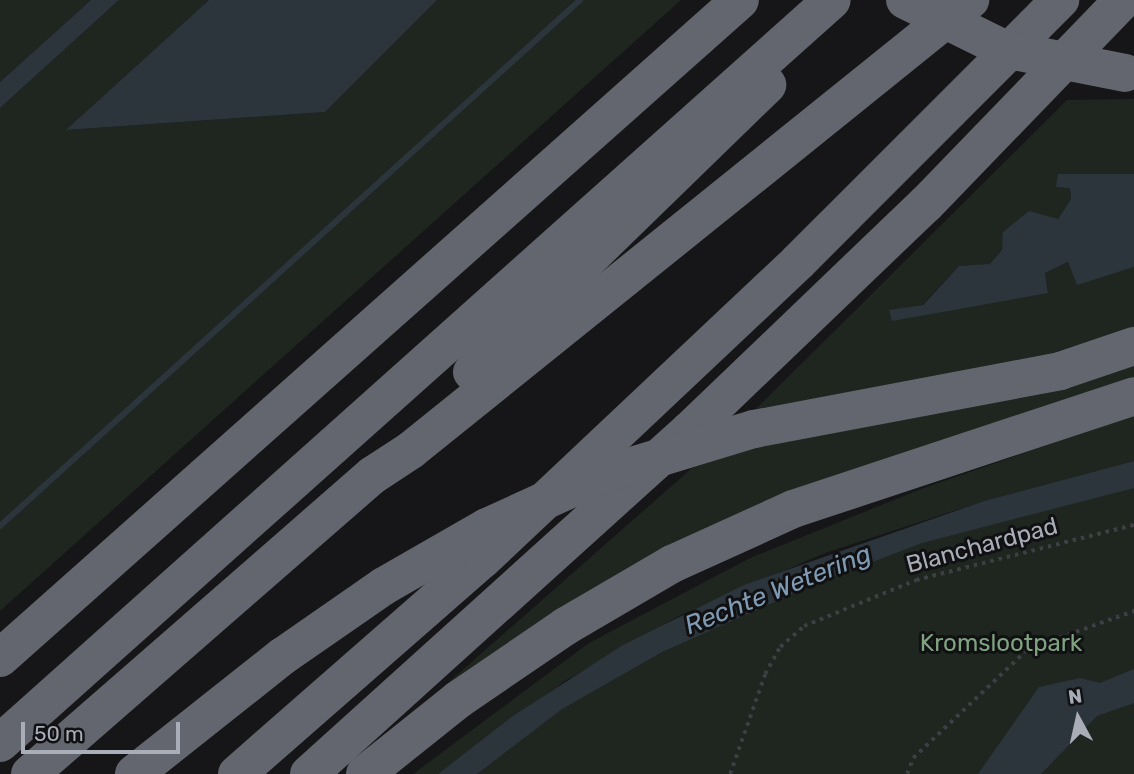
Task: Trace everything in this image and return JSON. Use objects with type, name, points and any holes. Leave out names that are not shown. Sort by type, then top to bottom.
[{"type":"highway","points":[[0,658],[740,0]]},
{"type":"highway","points":[[0,743],[832,0]]},
{"type":"highway","points":[[373,475],[401,438],[729,126],[846,0]]},
{"type":"highway","points":[[905,0],[1004,49],[1129,73]]},
{"type":"highway","points":[[30,774],[373,475],[411,450],[970,0]]},
{"type":"highway","points":[[237,774],[483,559],[798,262],[1060,0]]},
{"type":"highway","points":[[309,774],[516,593],[699,421],[926,204],[1123,0]]},
{"type":"highway","points":[[134,774],[283,656],[384,586],[477,532],[587,482],[754,429],[1060,371],[1134,346]]},
{"type":"highway","points":[[365,774],[470,691],[671,564],[831,495],[1134,396]]},
{"type":"path","name":"Blanchardpad","points":[[730,774],[765,674],[780,647],[804,626],[916,580],[1134,525]]},
{"type":"path","points":[[907,774],[913,758],[1028,649],[1134,611]]},
{"type":"green space","points":[[0,0],[91,0],[0,82]]},
{"type":"green space","points":[[119,0],[209,0],[67,130],[325,112],[437,0],[681,0],[0,611],[0,108]]},
{"type":"green space","points":[[1134,99],[1134,174],[1058,174],[1070,188],[1071,199],[1058,219],[1002,250],[990,265],[959,266],[922,305],[889,311],[1048,292],[1045,273],[1068,262],[1077,284],[1134,267],[1134,327],[1018,364],[756,409],[1067,100]]},
{"type":"green space","points":[[1134,356],[1134,380],[1009,421],[441,689],[692,468],[776,439]]},
{"type":"green space","points":[[1134,415],[1134,461],[984,501],[825,553],[679,616],[565,681],[438,774],[413,774],[589,643],[750,558],[921,489]]},
{"type":"green space","name":"Kromslootpark","points":[[1134,472],[1134,774],[461,774],[590,674],[778,580]]},
{"type":"water","points":[[91,0],[119,0],[0,108],[0,82]]},
{"type":"water","points":[[209,0],[437,0],[325,112],[66,130]]},
{"type":"water","points":[[1058,174],[1134,174],[1134,267],[1077,285],[1068,262],[1045,273],[1048,293],[892,321],[889,310],[923,305],[959,266],[990,264],[1002,250],[1003,232],[1029,211],[1058,219],[1071,199],[1070,188],[1056,187]]},
{"type":"water","name":"Rechte Wetering","points":[[1134,461],[1134,488],[922,543],[815,584],[662,652],[562,709],[477,774],[438,774],[513,716],[623,645],[744,585],[984,501]]},
{"type":"water","points":[[1134,669],[1134,703],[1097,716],[1041,774],[978,774],[1039,687],[1080,678],[1100,683]]},
{"type":"waterway","points":[[0,526],[580,0]]}]
